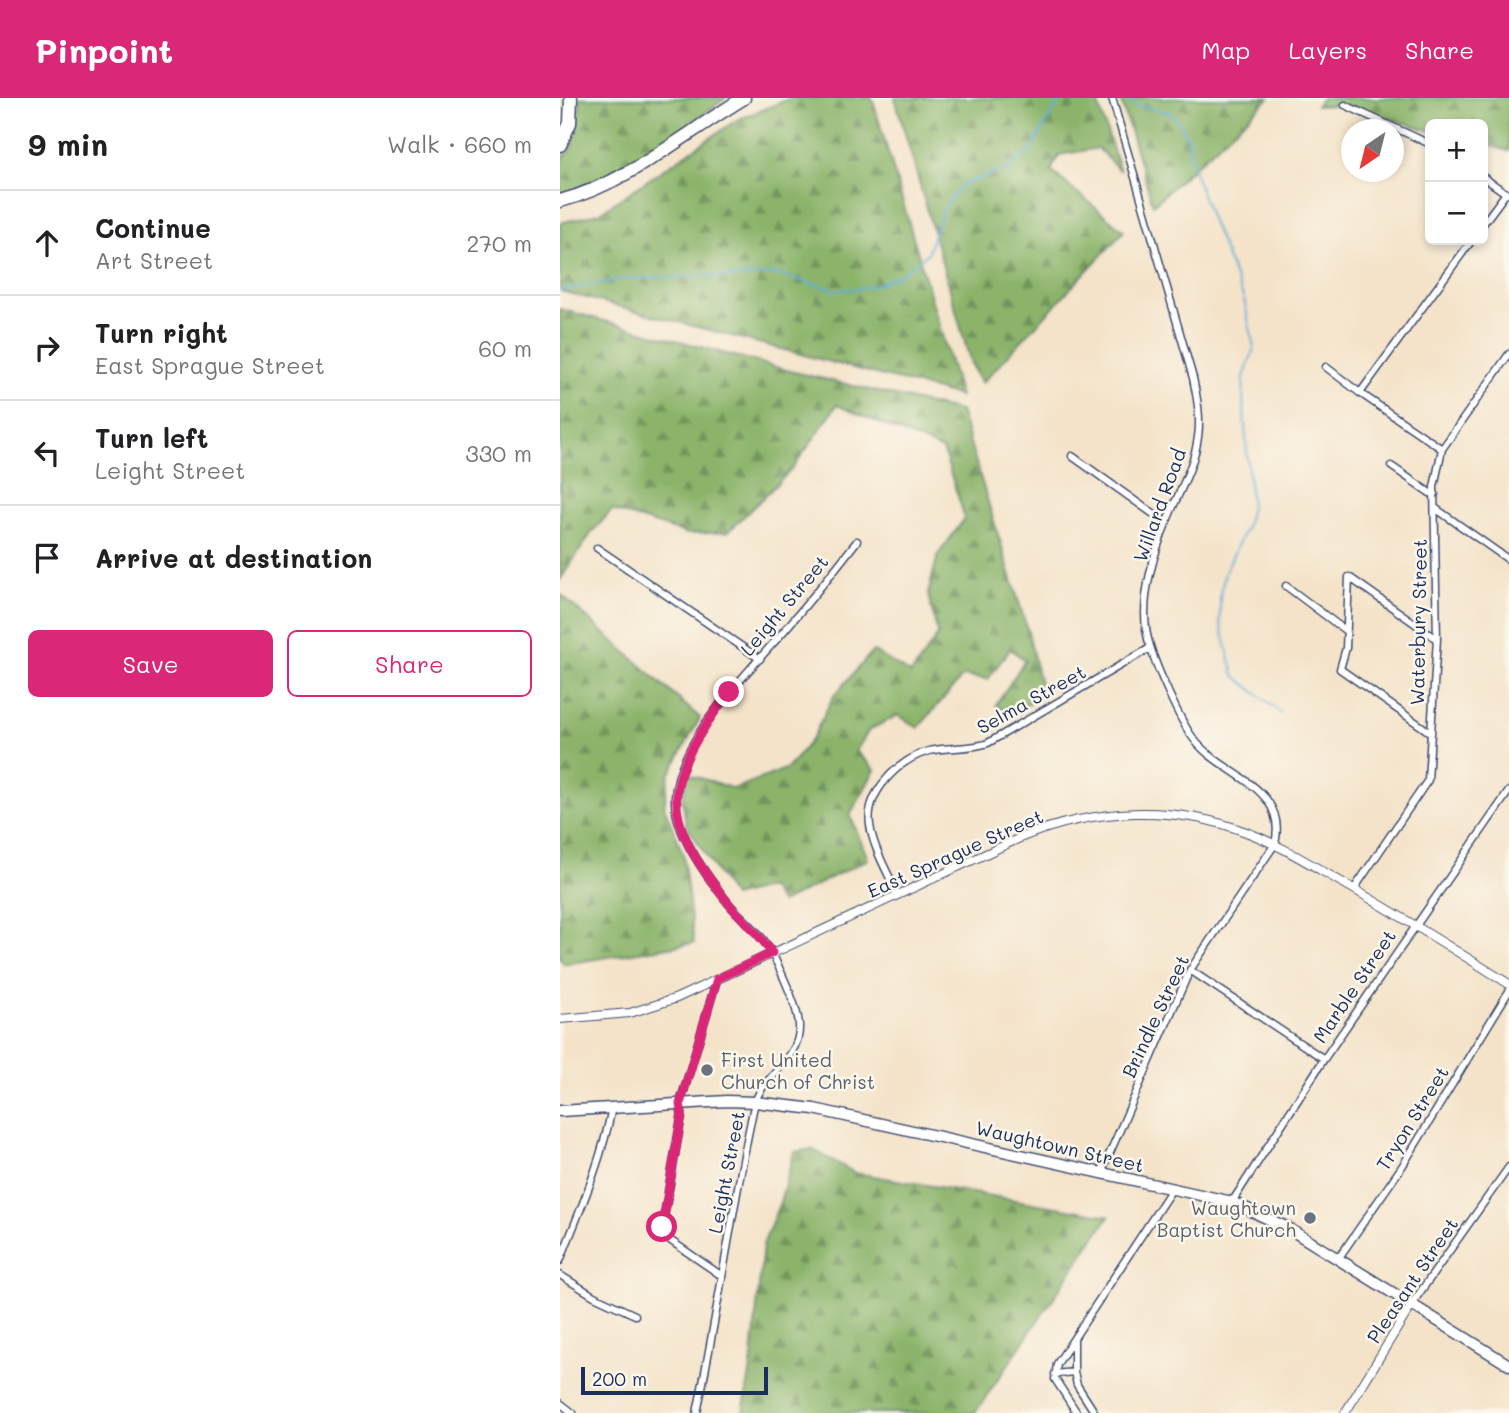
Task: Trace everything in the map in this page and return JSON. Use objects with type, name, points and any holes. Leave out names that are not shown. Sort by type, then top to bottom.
[{"type":"highway","points":[[560,145],[570,123],[571,98]]},
{"type":"highway","points":[[560,201],[592,191],[619,178],[744,98]]},
{"type":"main road","name":"Waughtown Street","points":[[560,1111],[755,1102],[814,1109],[1232,1202],[1288,1228],[1509,1365]]},
{"type":"street","name":"Willard Road","points":[[1112,98],[1193,379],[1199,413],[1199,433],[1191,466],[1166,523],[1145,600],[1145,629],[1150,648],[1192,737],[1208,753],[1252,785],[1274,812],[1278,825],[1275,844]]},
{"type":"street","points":[[1345,105],[1425,142]]},
{"type":"street","points":[[1488,181],[1507,194],[1488,218]]},
{"type":"street","points":[[1360,394],[1468,245]]},
{"type":"street","name":"Waterbury Street","points":[[1354,889],[1428,780],[1437,639],[1436,473],[1442,449],[1509,354]]},
{"type":"street","points":[[1326,367],[1360,394],[1442,449]]},
{"type":"street","points":[[1072,456],[1166,523]]},
{"type":"street","points":[[1391,466],[1426,491],[1435,494]]},
{"type":"street","points":[[1435,508],[1509,560]]},
{"type":"street","name":"Leight Street","points":[[697,1413],[755,1102],[795,1047],[799,1025],[793,1003],[772,953],[763,939],[734,911],[709,879],[677,817],[675,797],[680,771],[695,741],[729,692],[829,578],[857,541]]},
{"type":"street","points":[[597,548],[760,659]]},
{"type":"street","points":[[1431,733],[1340,669],[1346,648],[1349,577],[1437,639]]},
{"type":"street","points":[[1286,586],[1346,631]]},
{"type":"street","name":"Selma Street","points":[[898,895],[870,826],[873,800],[895,771],[920,754],[944,748],[979,747],[988,743],[1150,648]]},
{"type":"street","name":"Marble Street","points":[[1232,1202],[1324,1059],[1509,791]]},
{"type":"street","name":"East Sprague Street","points":[[560,1019],[630,1013],[677,999],[1034,833],[1102,815],[1143,812],[1192,817],[1247,832],[1275,844],[1415,925],[1509,984]]},
{"type":"street","name":"Brindle Street","points":[[1101,1173],[1190,970],[1275,844]]},
{"type":"street","points":[[1190,970],[1324,1059]]},
{"type":"street","points":[[717,979],[680,1104],[682,1114],[661,1234],[722,1276]]},
{"type":"street","name":"Tryon Street","points":[[1338,1259],[1403,1165],[1509,991]]},
{"type":"street","points":[[560,1261],[598,1165],[612,1107]]},
{"type":"street","name":"Pleasant Street","points":[[1345,1413],[1411,1306],[1509,1167]]},
{"type":"street","points":[[1077,1413],[1059,1388],[1055,1374],[1057,1364],[1172,1189]]},
{"type":"street","points":[[560,1275],[594,1296],[635,1315]]},
{"type":"street","points":[[1074,1340],[1074,1372],[1077,1385],[1094,1413]]},
{"type":"street","points":[[1055,1374],[1074,1372]]},
{"type":"street","points":[[560,1403],[573,1413]]},
{"type":"green space","points":[[580,98],[726,98],[625,167],[603,179],[560,195],[560,161],[574,140]]},
{"type":"green space","points":[[791,98],[872,98],[960,396],[560,291],[560,223],[599,213],[737,120]]},
{"type":"green space","points":[[895,98],[1096,98],[1120,171],[1098,148],[1059,155],[1051,171],[1124,231],[982,383],[972,367]]},
{"type":"green space","points":[[1120,98],[1269,98],[1153,205]]},
{"type":"green space","points":[[1322,98],[1509,98],[1509,151],[1488,145],[1488,119],[1425,119],[1425,129],[1404,123],[1404,119],[1391,119],[1345,105],[1316,106]]},
{"type":"green space","points":[[560,309],[794,372],[960,411],[1028,632],[1042,693],[1013,716],[996,705],[1025,660],[1010,649],[988,679],[963,676],[918,728],[898,715],[869,730],[856,751],[875,770],[850,815],[868,859],[781,903],[769,887],[733,897],[686,824],[682,799],[688,774],[734,789],[788,768],[812,739],[833,697],[873,651],[911,674],[938,635],[928,594],[938,555],[965,518],[943,450],[837,405],[793,468],[728,532],[688,534],[612,510],[592,532],[560,580]]},
{"type":"green space","points":[[560,594],[700,718],[669,775],[664,806],[683,854],[694,943],[565,964],[560,959]]},
{"type":"green space","points":[[812,1149],[855,1173],[1109,1216],[975,1413],[743,1413],[751,1368],[763,1245],[780,1202],[794,1152]]},
{"type":"waterway","points":[[560,290],[623,279],[776,274],[836,290],[878,284],[902,273],[927,254],[944,208],[962,185],[1008,168],[1031,151],[1057,105],[1065,98]]},
{"type":"waterway","points":[[1123,98],[1139,106],[1170,113],[1179,122],[1187,137],[1195,174],[1211,219],[1244,299],[1254,348],[1244,377],[1243,399],[1251,507],[1246,527],[1225,572],[1220,596],[1220,622],[1234,675],[1281,713]]},
{"type":"place","name":"First United Church of Christ","points":[[707,1070]]},
{"type":"place","name":"Waughtown Baptist Church","points":[[1310,1218]]},
{"type":"route","points":[[662,1227],[682,1114],[680,1104],[717,979],[772,953],[763,939],[734,911],[709,879],[677,817],[675,797],[680,771],[695,741],[729,692]]}]
